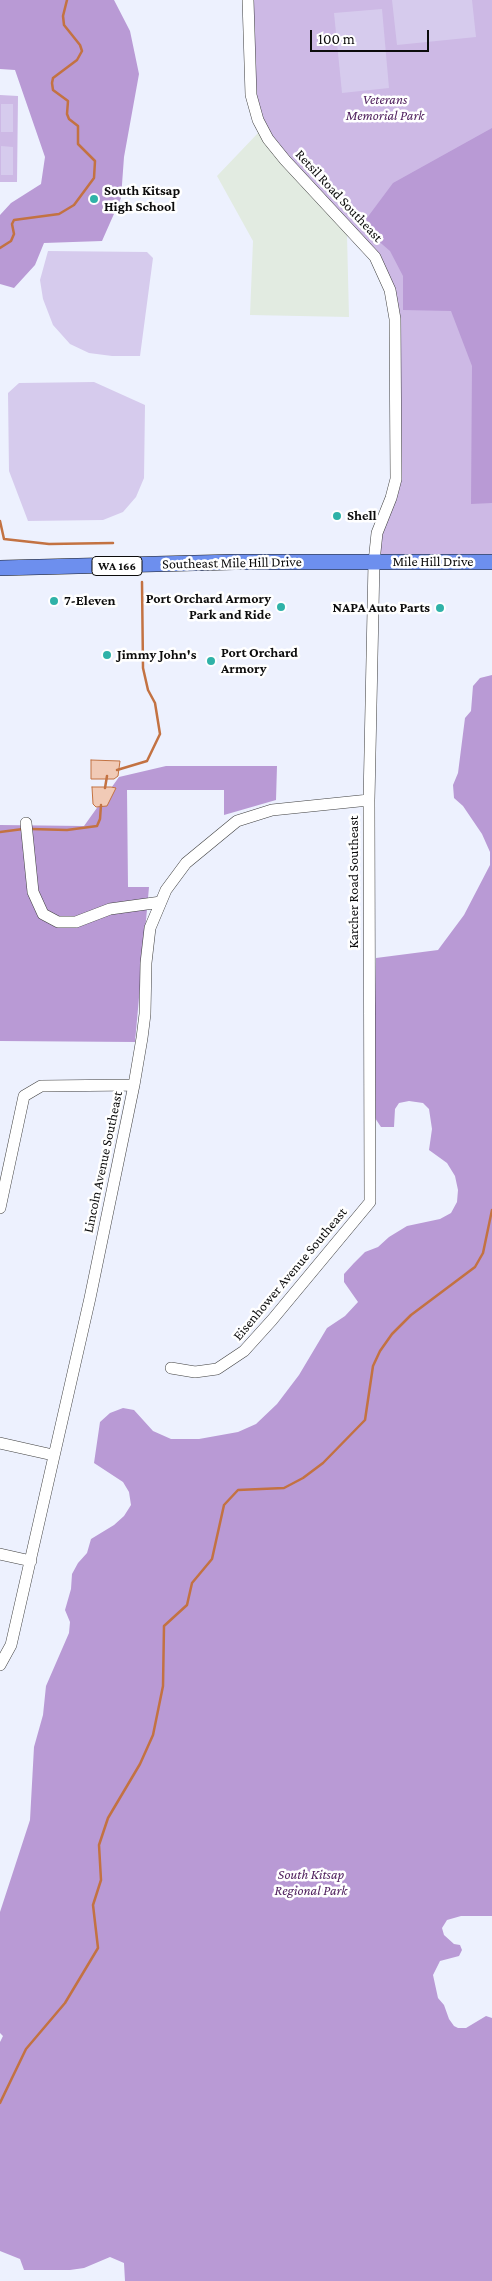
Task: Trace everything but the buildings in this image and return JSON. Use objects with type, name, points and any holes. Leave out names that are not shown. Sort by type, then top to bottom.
[{"type":"main road","name":"Southeast Mile Hill Drive","points":[[0,568],[225,562],[374,562]]},
{"type":"main road","name":"Mile Hill Drive","points":[[374,562],[492,562]]},
{"type":"street","name":"Retsil Road Southeast","points":[[248,0],[250,95],[258,120],[268,138],[285,160],[375,257],[386,278],[392,297],[396,336],[396,479],[391,498],[377,533],[374,562]]},
{"type":"street","name":"Karcher Road Southeast","points":[[370,1202],[369,800],[374,562]]},
{"type":"street","name":"Lincoln Avenue Southeast","points":[[0,1665],[11,1645],[90,1298],[134,1085],[145,1014],[146,963],[150,928],[166,890],[186,863],[237,821],[272,810],[369,800]]},
{"type":"street","points":[[26,823],[33,892],[43,914],[58,922],[76,922],[110,909],[161,902]]},
{"type":"street","points":[[0,1208],[24,1096],[41,1086],[134,1085]]},
{"type":"street","name":"Eisenhower Avenue Southeast","points":[[171,1368],[195,1372],[217,1369],[244,1351],[370,1202]]},
{"type":"street","points":[[0,1443],[53,1455]]},
{"type":"street","points":[[0,1554],[31,1561]]},
{"type":"shaded area","points":[[392,0],[472,0],[476,37],[397,45]]},
{"type":"shaded area","points":[[382,9],[389,88],[342,93],[334,13]]},
{"type":"shaded area","points":[[1,104],[13,104],[13,132],[1,132]]},
{"type":"shaded area","points":[[259,132],[347,235],[349,317],[250,315],[253,241],[217,176]]},
{"type":"shaded area","points":[[1,146],[13,147],[13,175],[1,175]]},
{"type":"shaded area","points":[[48,251],[147,252],[153,258],[140,356],[112,356],[89,353],[70,344],[53,325],[43,299],[40,280]]},
{"type":"shaded area","points":[[94,382],[145,405],[144,478],[136,497],[123,512],[103,520],[28,521],[9,471],[8,393],[19,383]]},
{"type":"shaded area","points":[[91,760],[120,761],[118,776],[114,779],[91,779]]},
{"type":"shaded area","points":[[92,787],[116,788],[107,806],[96,807],[93,804]]},
{"type":"green space","points":[[0,0],[114,0],[130,31],[139,74],[124,157],[121,198],[102,241],[44,243],[35,265],[14,288],[0,284],[0,215],[11,203],[41,184],[45,157],[15,70],[0,69]]},
{"type":"green space","name":"Veterans Memorial Park","points":[[248,0],[492,0],[492,562],[374,562],[391,498],[396,336],[386,278],[258,120]]},
{"type":"green space","points":[[0,95],[18,96],[17,182],[0,182]]},
{"type":"green space","points":[[492,128],[492,503],[471,504],[472,366],[451,311],[403,310],[403,276],[390,251],[361,226],[393,183]]},
{"type":"green space","name":"South Kitsap Regional Park","points":[[492,675],[492,1916],[461,1916],[447,1920],[442,1928],[444,1935],[454,1944],[460,1945],[462,1950],[459,1956],[440,1961],[433,1975],[438,1998],[444,2005],[449,2019],[454,2026],[466,2028],[486,2016],[492,2018],[492,2281],[125,2281],[124,2263],[110,2257],[84,2268],[70,2270],[24,2270],[20,2259],[0,2251],[0,2042],[3,2036],[0,2033],[0,1912],[30,1820],[34,1747],[43,1715],[46,1686],[69,1633],[70,1622],[65,1610],[71,1589],[72,1574],[78,1563],[87,1553],[91,1539],[114,1525],[124,1516],[131,1505],[129,1492],[123,1482],[94,1463],[100,1422],[110,1413],[123,1408],[134,1410],[153,1431],[171,1439],[199,1439],[238,1432],[256,1424],[277,1404],[299,1375],[327,1328],[345,1316],[358,1302],[344,1282],[344,1274],[365,1252],[378,1247],[389,1237],[407,1226],[440,1219],[451,1213],[457,1202],[458,1190],[455,1176],[447,1163],[429,1150],[432,1129],[429,1109],[423,1103],[409,1101],[399,1103],[395,1109],[394,1127],[381,1127],[375,1118],[373,1107],[376,958],[438,950],[464,915],[490,865],[490,852],[482,834],[463,806],[454,798],[453,785],[458,773],[465,718],[471,711],[473,686],[480,678]]},
{"type":"green space","points":[[166,766],[277,766],[276,800],[224,815],[224,790],[127,790],[128,887],[149,887],[135,1042],[0,1041],[0,825],[84,826],[119,777]]},
{"type":"waterway","points":[[0,248],[11,241],[14,234],[12,224],[14,220],[59,214],[74,205],[94,178],[95,161],[78,144],[78,126],[69,119],[67,114],[68,101],[53,90],[53,78],[77,60],[82,51],[80,45],[64,25],[63,16],[67,0]]},
{"type":"waterway","points":[[0,521],[4,539],[49,544],[113,543]]},
{"type":"waterway","points":[[117,770],[147,761],[160,734],[155,703],[148,690],[143,668],[142,582]]},
{"type":"waterway","points":[[105,788],[107,776]]},
{"type":"waterway","points":[[31,829],[67,830],[97,826],[100,819],[101,805]]},
{"type":"waterway","points":[[0,832],[23,829]]},
{"type":"waterway","points":[[0,2103],[26,2049],[65,2003],[98,1948],[93,1905],[101,1880],[99,1845],[108,1818],[140,1764],[153,1735],[163,1686],[164,1626],[187,1605],[192,1583],[212,1559],[224,1505],[238,1490],[284,1488],[303,1478],[323,1463],[365,1420],[373,1366],[380,1351],[392,1334],[411,1315],[475,1267],[483,1253],[492,1210]]},
{"type":"place","name":"South Kitsap High School","points":[[94,199]]},
{"type":"place","name":"Shell","points":[[337,516]]},
{"type":"place","name":"7-Eleven","points":[[54,601]]},
{"type":"place","name":"Port Orchard Armory Park and Ride","points":[[281,607]]},
{"type":"place","name":"NAPA Auto Parts","points":[[440,608]]},
{"type":"place","name":"Jimmy John's","points":[[107,655]]},
{"type":"place","name":"Port Orchard Armory","points":[[211,661]]}]
